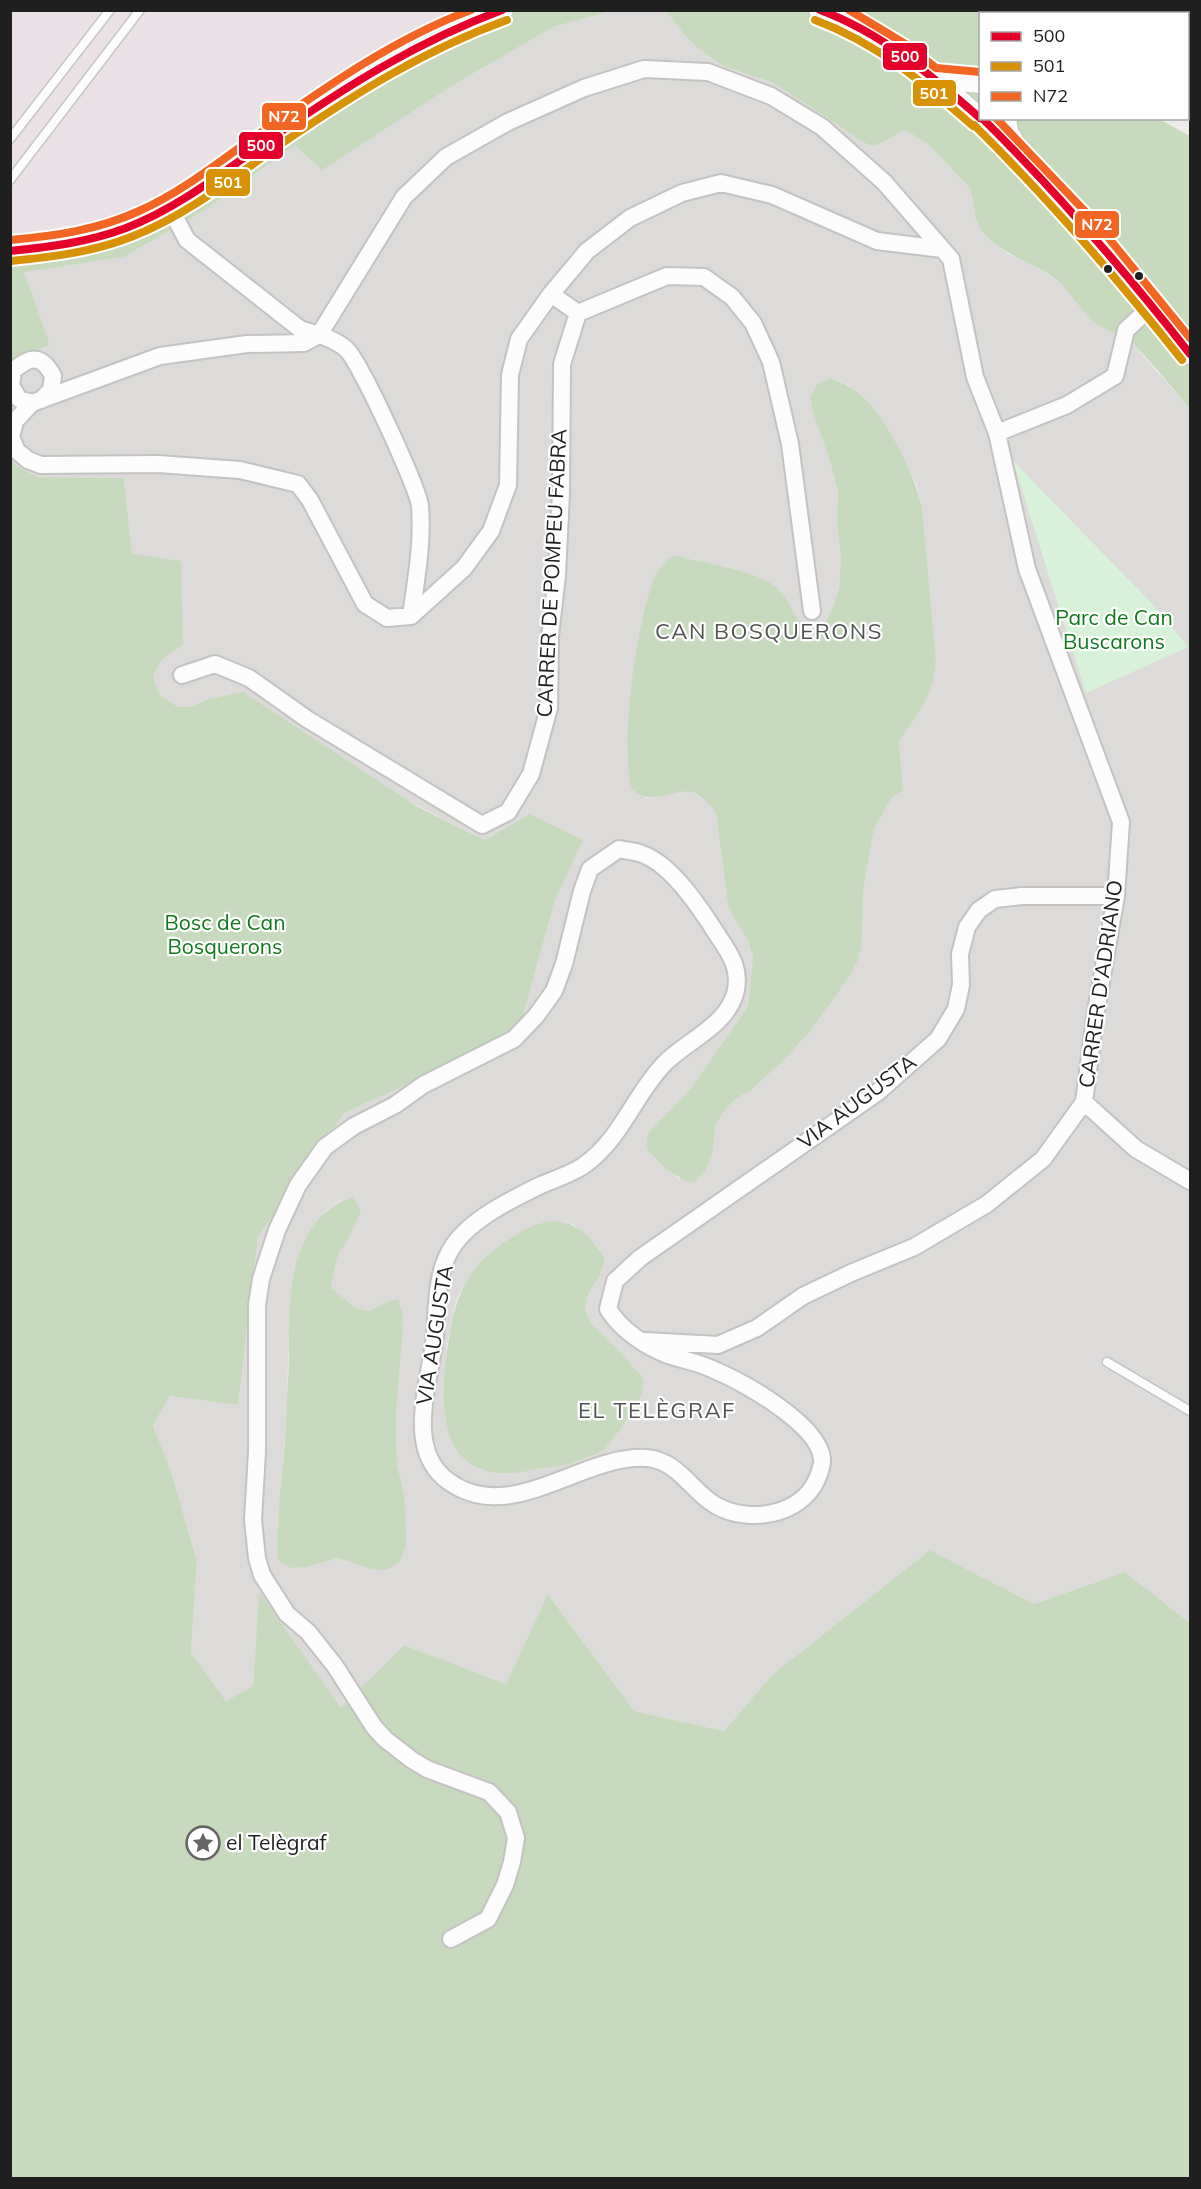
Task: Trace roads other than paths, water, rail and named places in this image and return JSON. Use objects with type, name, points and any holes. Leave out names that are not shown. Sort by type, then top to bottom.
[{"type":"street","points":[[10,251],[67,245],[143,222],[170,208],[382,66],[437,36],[503,10]]},
{"type":"street","points":[[819,10],[848,21],[902,54],[979,116]]},
{"type":"street","name":"CARRER D'ADRIANO","points":[[320,335],[404,197],[446,157],[508,122],[573,93],[644,69],[708,72],[771,96],[822,127],[884,182],[951,259],[975,377],[997,433],[1027,569],[1120,822],[1116,896],[1095,1017],[1084,1102],[1043,1159],[987,1204],[914,1247],[803,1296],[758,1328],[718,1345],[641,1340]]},
{"type":"street","points":[[932,78],[979,82]]},
{"type":"street","points":[[983,120],[1027,163],[1085,228],[1191,354]]},
{"type":"street","points":[[1006,120],[1008,132],[1027,163]]},
{"type":"street","points":[[320,335],[304,343],[247,344],[160,356],[36,401],[15,421],[11,437],[17,451],[28,460],[41,465],[181,466],[240,470],[298,484],[310,500],[365,604],[387,618],[411,616],[464,568],[491,531],[508,485],[510,375],[519,339],[551,294],[587,251],[630,218],[682,193],[721,183],[772,195],[878,241],[942,249]]},
{"type":"street","points":[[170,208],[187,240],[300,329],[320,335],[347,349],[380,408],[420,503],[422,546],[411,616]]},
{"type":"street","points":[[551,294],[578,314],[667,276],[704,277],[732,297],[753,323],[771,362],[790,444],[812,611]]},
{"type":"street","points":[[997,433],[1066,405],[1115,376],[1126,330],[1152,306]]},
{"type":"street","name":"CARRER DE POMPEU FABRA","points":[[182,675],[215,664],[249,678],[307,719],[482,825],[508,812],[531,774],[549,708],[550,636],[557,575],[561,493],[562,364],[578,314]]},
{"type":"street","name":"VIA AUGUSTA","points":[[452,1939],[488,1919],[505,1885],[516,1838],[508,1812],[489,1792],[427,1769],[412,1761],[385,1739],[374,1727],[335,1666],[308,1632],[287,1614],[262,1575],[257,1558],[253,1520],[257,1452],[257,1305],[261,1279],[280,1222],[298,1185],[325,1147],[354,1126],[395,1105],[423,1085],[514,1039],[536,1016],[554,991],[564,964],[582,891],[590,869],[620,849],[645,854],[668,871],[702,912],[735,960],[737,981],[734,998],[710,1028],[666,1062],[654,1075],[622,1126],[596,1157],[580,1168],[495,1209],[459,1237],[450,1250],[443,1268],[437,1299],[435,1339],[421,1423],[423,1440],[432,1463],[441,1476],[455,1486],[488,1497],[520,1494],[578,1473],[642,1458],[658,1460],[684,1475],[719,1507],[747,1516],[774,1514],[796,1503],[815,1486],[823,1460],[812,1434],[788,1413],[716,1370],[666,1354],[617,1324],[609,1309],[615,1281],[640,1258],[878,1092],[938,1039],[956,1009],[961,985],[960,954],[967,927],[979,910],[995,899],[1022,896],[1116,896]]},
{"type":"street","points":[[1084,1102],[1136,1149],[1191,1181]]},
{"type":"lane","points":[[10,139],[110,10]]},
{"type":"lane","points":[[10,180],[140,10]]},
{"type":"lane","points":[[1107,1362],[1191,1411]]},
{"type":"place","name":"el Telègraf","points":[[203,1843]]},
{"type":"district","name":"CAN BOSQUERONS","points":[[769,631]]},
{"type":"district","name":"EL TELÈGRAF","points":[[657,1410]]},
{"type":"park label","name":"Parc de Can Buscarons","points":[[1114,630]]},
{"type":"park label","name":"Bosc de Can Bosquerons","points":[[225,935]]}]
